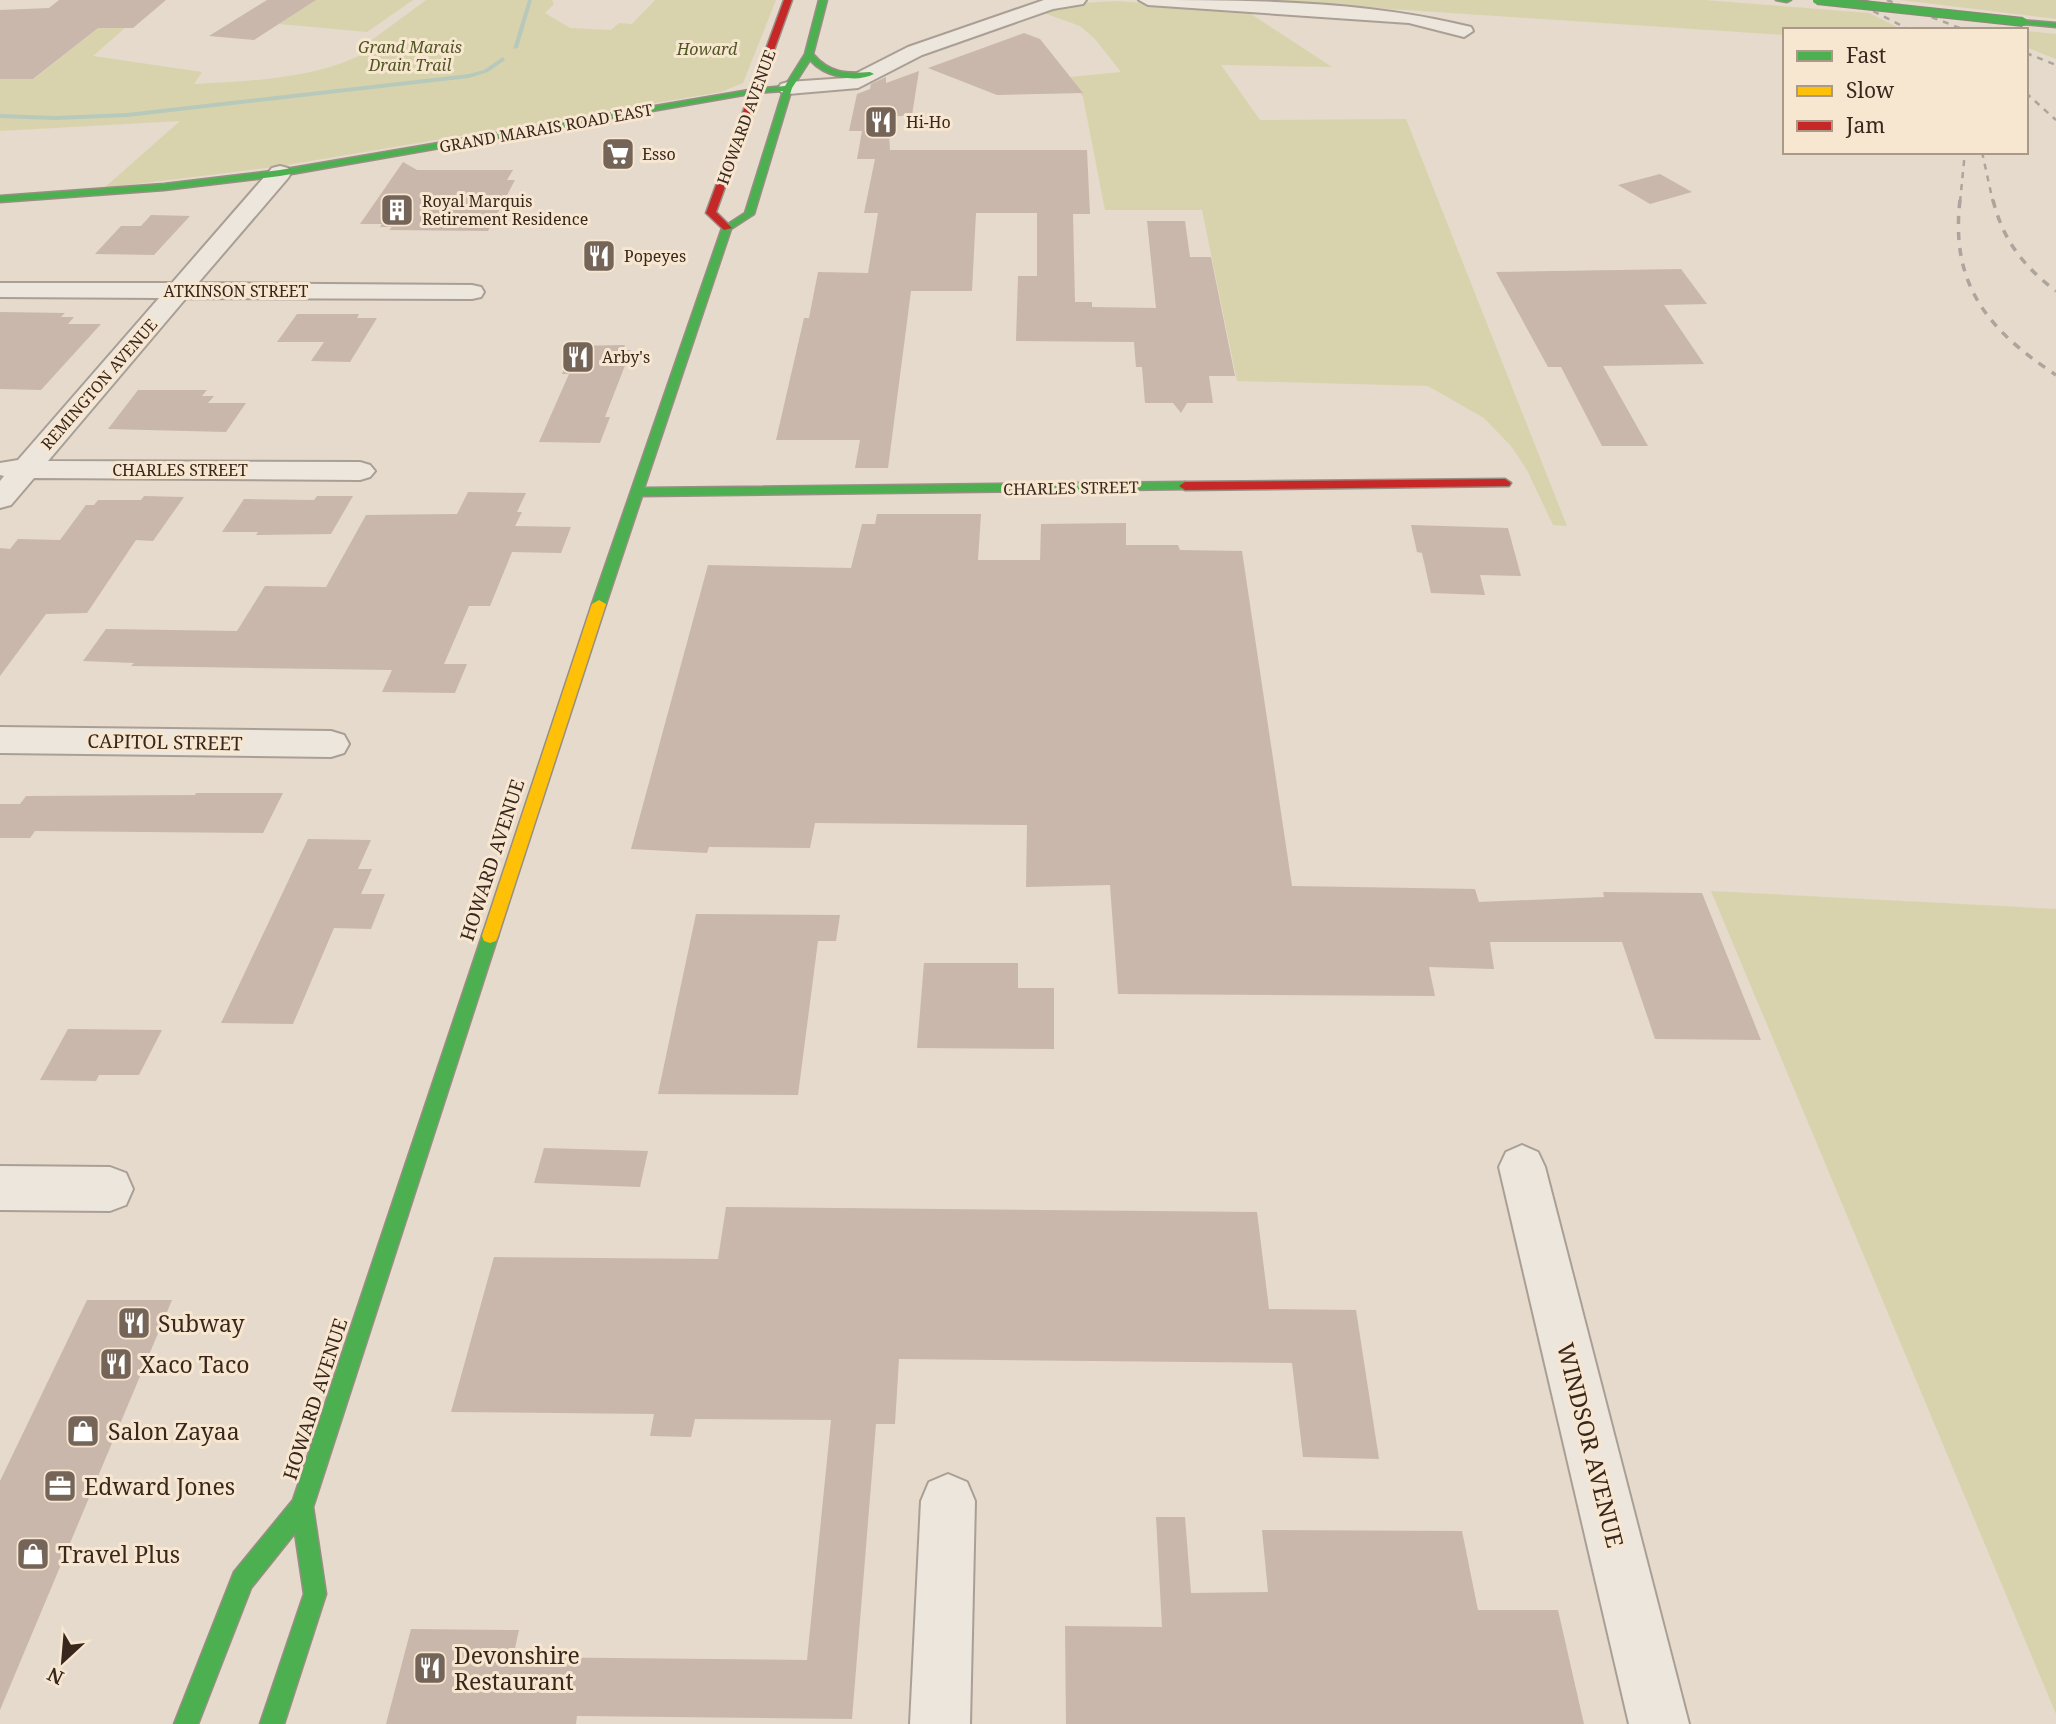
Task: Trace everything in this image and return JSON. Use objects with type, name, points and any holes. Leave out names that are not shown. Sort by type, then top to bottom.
[{"type":"main road","name":"HOWARD AVENUE","points":[[727,228],[711,213],[788,0]]},
{"type":"main road","name":"HOWARD AVENUE","points":[[186,1724],[242,1580],[302,1507],[636,492],[727,228],[749,214],[788,88],[809,54],[823,0]]},
{"type":"main road","points":[[1780,0],[1874,6]]},
{"type":"main road","points":[[1817,0],[2056,25]]},
{"type":"main road","points":[[809,54],[820,71],[839,77],[870,74]]},
{"type":"main road","name":"GRAND MARAIS ROAD EAST","points":[[0,199],[163,187],[280,173],[755,91],[788,88]]},
{"type":"main road","points":[[661,109],[700,109],[722,114],[740,131]]},
{"type":"main road","name":"CHARLES STREET","points":[[636,492],[1505,483]]},
{"type":"main road","name":"HOWARD AVENUE","points":[[272,1724],[315,1594],[302,1507]]},
{"type":"street","name":"GRAND MARAIS ROAD EAST","points":[[788,88],[851,84],[920,49],[1050,4],[1077,0]]},
{"type":"street","points":[[1148,0],[1409,18],[1464,31]]},
{"type":"street","name":"REMINGTON AVENUE","points":[[0,499],[13,469],[178,291],[280,173]]},
{"type":"street","name":"ATKINSON STREET","points":[[0,290],[472,292]]},
{"type":"street","name":"CHARLES STREET","points":[[13,469],[360,471]]},
{"type":"street","name":"CAPITOL STREET","points":[[0,740],[331,744]]},
{"type":"street","name":"WINDSOR AVENUE","points":[[1522,1167],[1659,1724]]},
{"type":"street","points":[[0,1188],[110,1189]]},
{"type":"street","points":[[940,1724],[948,1501]]},
{"type":"green space","points":[[308,0],[413,0],[367,32],[279,24],[314,1]]},
{"type":"green space","points":[[426,0],[552,0],[554,4],[545,13],[570,28],[611,30],[619,23],[632,24],[655,0],[776,0],[743,83],[721,92],[275,167],[104,188],[180,121],[0,131],[0,79],[34,79],[98,28],[125,28],[93,56],[202,72],[194,84],[262,79],[311,72],[355,58],[373,47],[365,45]]},
{"type":"green space","points":[[1253,0],[1705,0],[1869,13],[1899,28],[1783,28],[1783,35]]},
{"type":"green space","points":[[1901,0],[2056,0],[2056,19]]},
{"type":"green space","points":[[1116,1],[1245,10],[1332,67],[1221,65],[1260,120],[1406,119],[1567,526],[1553,525],[1527,470],[1511,446],[1484,418],[1428,386],[1237,381],[1202,210],[1105,210],[1083,97],[1070,77],[1121,72],[1095,39],[1080,26],[1044,13],[1080,3]]},
{"type":"green space","points":[[2028,31],[2056,34],[2056,59],[2028,48]]},
{"type":"green space","points":[[1711,891],[2056,909],[2056,1714]]},
{"type":"building","points":[[59,0],[166,0],[133,28],[98,28],[33,79],[0,79],[0,10],[49,8]]},
{"type":"building","points":[[267,0],[316,0],[254,40],[209,36]]},
{"type":"building","points":[[1024,33],[1040,39],[1083,93],[997,95],[928,68]]},
{"type":"building","points":[[919,71],[912,115],[888,117],[890,150],[1087,150],[1090,214],[1073,214],[1075,302],[1092,302],[1092,307],[1156,308],[1147,221],[1185,221],[1190,257],[1211,257],[1235,376],[1209,376],[1213,403],[1187,403],[1181,413],[1173,403],[1145,403],[1142,367],[1136,367],[1134,342],[1016,341],[1018,276],[1037,276],[1037,213],[976,213],[972,291],[911,291],[888,468],[855,468],[860,440],[776,440],[804,318],[809,318],[818,272],[868,273],[878,213],[864,213],[875,159],[857,159],[862,131],[849,131],[857,94],[870,89],[871,84],[886,77],[886,83]]},
{"type":"building","points":[[403,162],[417,170],[513,170],[507,180],[515,180],[488,231],[389,230],[392,227],[380,227],[382,224],[360,224]]},
{"type":"building","points":[[1660,174],[1692,192],[1650,204],[1618,185]]},
{"type":"building","points":[[151,215],[190,216],[154,255],[95,254],[121,226],[141,226]]},
{"type":"building","points":[[1681,269],[1707,304],[1664,305],[1704,364],[1603,366],[1648,446],[1602,446],[1561,367],[1548,367],[1496,272]]},
{"type":"building","points":[[0,312],[65,313],[61,317],[74,317],[68,324],[101,324],[41,390],[0,389]]},
{"type":"building","points":[[297,314],[359,314],[357,318],[377,318],[350,362],[311,361],[324,342],[277,342]]},
{"type":"building","points":[[625,345],[623,350],[631,350],[605,417],[610,417],[600,443],[539,442],[569,374],[562,374],[574,346]]},
{"type":"building","points":[[138,390],[207,390],[202,396],[214,396],[208,403],[246,403],[226,432],[108,429]]},
{"type":"building","points":[[468,492],[526,493],[517,512],[522,512],[515,526],[571,527],[561,553],[512,552],[490,606],[469,606],[444,664],[467,664],[455,693],[382,692],[392,670],[131,666],[134,663],[83,661],[106,629],[237,631],[265,586],[326,587],[366,515],[457,514]]},
{"type":"building","points":[[144,496],[184,497],[153,541],[136,540],[87,613],[46,614],[0,676],[0,548],[10,549],[18,539],[60,540],[86,505],[94,505],[98,500],[141,500]]},
{"type":"building","points":[[317,496],[353,496],[331,534],[256,535],[258,532],[222,532],[244,499],[314,500]]},
{"type":"building","points":[[877,514],[981,514],[978,560],[1040,560],[1041,524],[1126,523],[1126,545],[1178,545],[1180,550],[1242,551],[1292,886],[1475,889],[1479,902],[1604,897],[1603,892],[1702,893],[1761,1040],[1655,1039],[1622,942],[1490,942],[1494,969],[1429,967],[1435,996],[1118,994],[1110,885],[1026,887],[1027,825],[815,823],[810,848],[709,847],[707,853],[631,849],[708,565],[851,568],[862,524],[875,524]]},
{"type":"building","points":[[1411,525],[1508,528],[1521,576],[1480,575],[1485,595],[1431,593],[1422,553],[1417,552]]},
{"type":"building","points":[[283,793],[263,833],[35,831],[30,838],[0,838],[0,804],[20,804],[26,796]]},
{"type":"building","points":[[308,839],[371,840],[358,869],[372,869],[361,894],[385,894],[371,929],[334,928],[293,1024],[221,1023]]},
{"type":"building","points":[[696,914],[840,915],[836,941],[818,941],[798,1095],[658,1094]]},
{"type":"building","points":[[924,963],[1018,963],[1018,988],[1054,988],[1054,1049],[917,1048]]},
{"type":"building","points":[[68,1029],[162,1030],[139,1075],[99,1075],[96,1081],[40,1080]]},
{"type":"building","points":[[544,1148],[648,1151],[640,1187],[534,1183]]},
{"type":"building","points":[[726,1207],[1257,1212],[1269,1309],[1356,1310],[1379,1459],[1303,1457],[1292,1363],[899,1359],[895,1424],[876,1424],[852,1719],[577,1716],[576,1724],[386,1724],[411,1629],[519,1630],[513,1657],[807,1660],[831,1420],[695,1419],[691,1437],[650,1436],[654,1414],[451,1412],[494,1257],[718,1259]]},
{"type":"building","points":[[87,1300],[172,1300],[0,1710],[0,1481]]},
{"type":"building","points":[[1156,1517],[1185,1517],[1191,1593],[1268,1592],[1262,1530],[1462,1531],[1478,1610],[1558,1610],[1584,1724],[1066,1724],[1065,1626],[1162,1627]]},
{"type":"waterway","points":[[515,48],[530,0]]},
{"type":"waterway","points":[[0,116],[55,118],[127,115],[469,76],[486,71],[503,59]]},
{"type":"railway","points":[[1852,0],[1906,28]]},
{"type":"railway","points":[[1864,0],[1897,13]]},
{"type":"railway","points":[[1887,0],[1960,28]]},
{"type":"railway","points":[[2028,54],[2056,65]]},
{"type":"railway","points":[[2028,95],[2056,120]]},
{"type":"railway","points":[[1960,202],[1965,154]]},
{"type":"railway","points":[[1982,154],[1993,202]]},
{"type":"railway","points":[[1960,200],[1958,230],[1961,257],[1968,281],[1979,302],[2011,341],[2056,375]]},
{"type":"railway","points":[[1993,200],[2002,228],[2016,251],[2024,262],[2056,291]]},
{"type":"traffic: fast","points":[[599,604],[727,228],[749,214],[788,88],[809,54],[823,0]]},
{"type":"traffic: fast","points":[[1780,0],[1787,0]]},
{"type":"traffic: fast","points":[[1817,0],[2023,22]]},
{"type":"traffic: fast","points":[[2023,22],[2056,25]]},
{"type":"traffic: fast","points":[[809,54],[815,62],[836,74],[870,74]]},
{"type":"traffic: fast","points":[[0,199],[164,187],[280,173],[755,91],[788,88]]},
{"type":"traffic: fast","points":[[636,492],[1185,486]]},
{"type":"traffic: fast","points":[[186,1724],[242,1580],[302,1507],[490,936]]},
{"type":"traffic: fast","points":[[272,1724],[315,1594],[302,1507]]},
{"type":"traffic: slow","points":[[490,936],[599,604]]},
{"type":"traffic: jam","points":[[727,228],[711,213],[788,0]]},
{"type":"traffic: jam","points":[[1185,486],[1505,483]]},
{"type":"place","name":"Hi-Ho","points":[[881,122]]},
{"type":"place","name":"Esso","points":[[618,154]]},
{"type":"place","name":"Royal Marquis Retirement Residence","points":[[397,210]]},
{"type":"place","name":"Popeyes","points":[[599,256]]},
{"type":"place","name":"Arby's","points":[[578,357]]},
{"type":"place","name":"Subway","points":[[134,1323]]},
{"type":"place","name":"Xaco Taco","points":[[116,1364]]},
{"type":"place","name":"Salon Zayaa","points":[[83,1431]]},
{"type":"place","name":"Edward Jones","points":[[60,1486]]},
{"type":"place","name":"Travel Plus","points":[[33,1554]]},
{"type":"place","name":"Devonshire Restaurant","points":[[430,1668]]},
{"type":"park label","name":"Howard","points":[[707,49]]},
{"type":"park label","name":"Grand Marais Drain Trail","points":[[410,56]]}]
